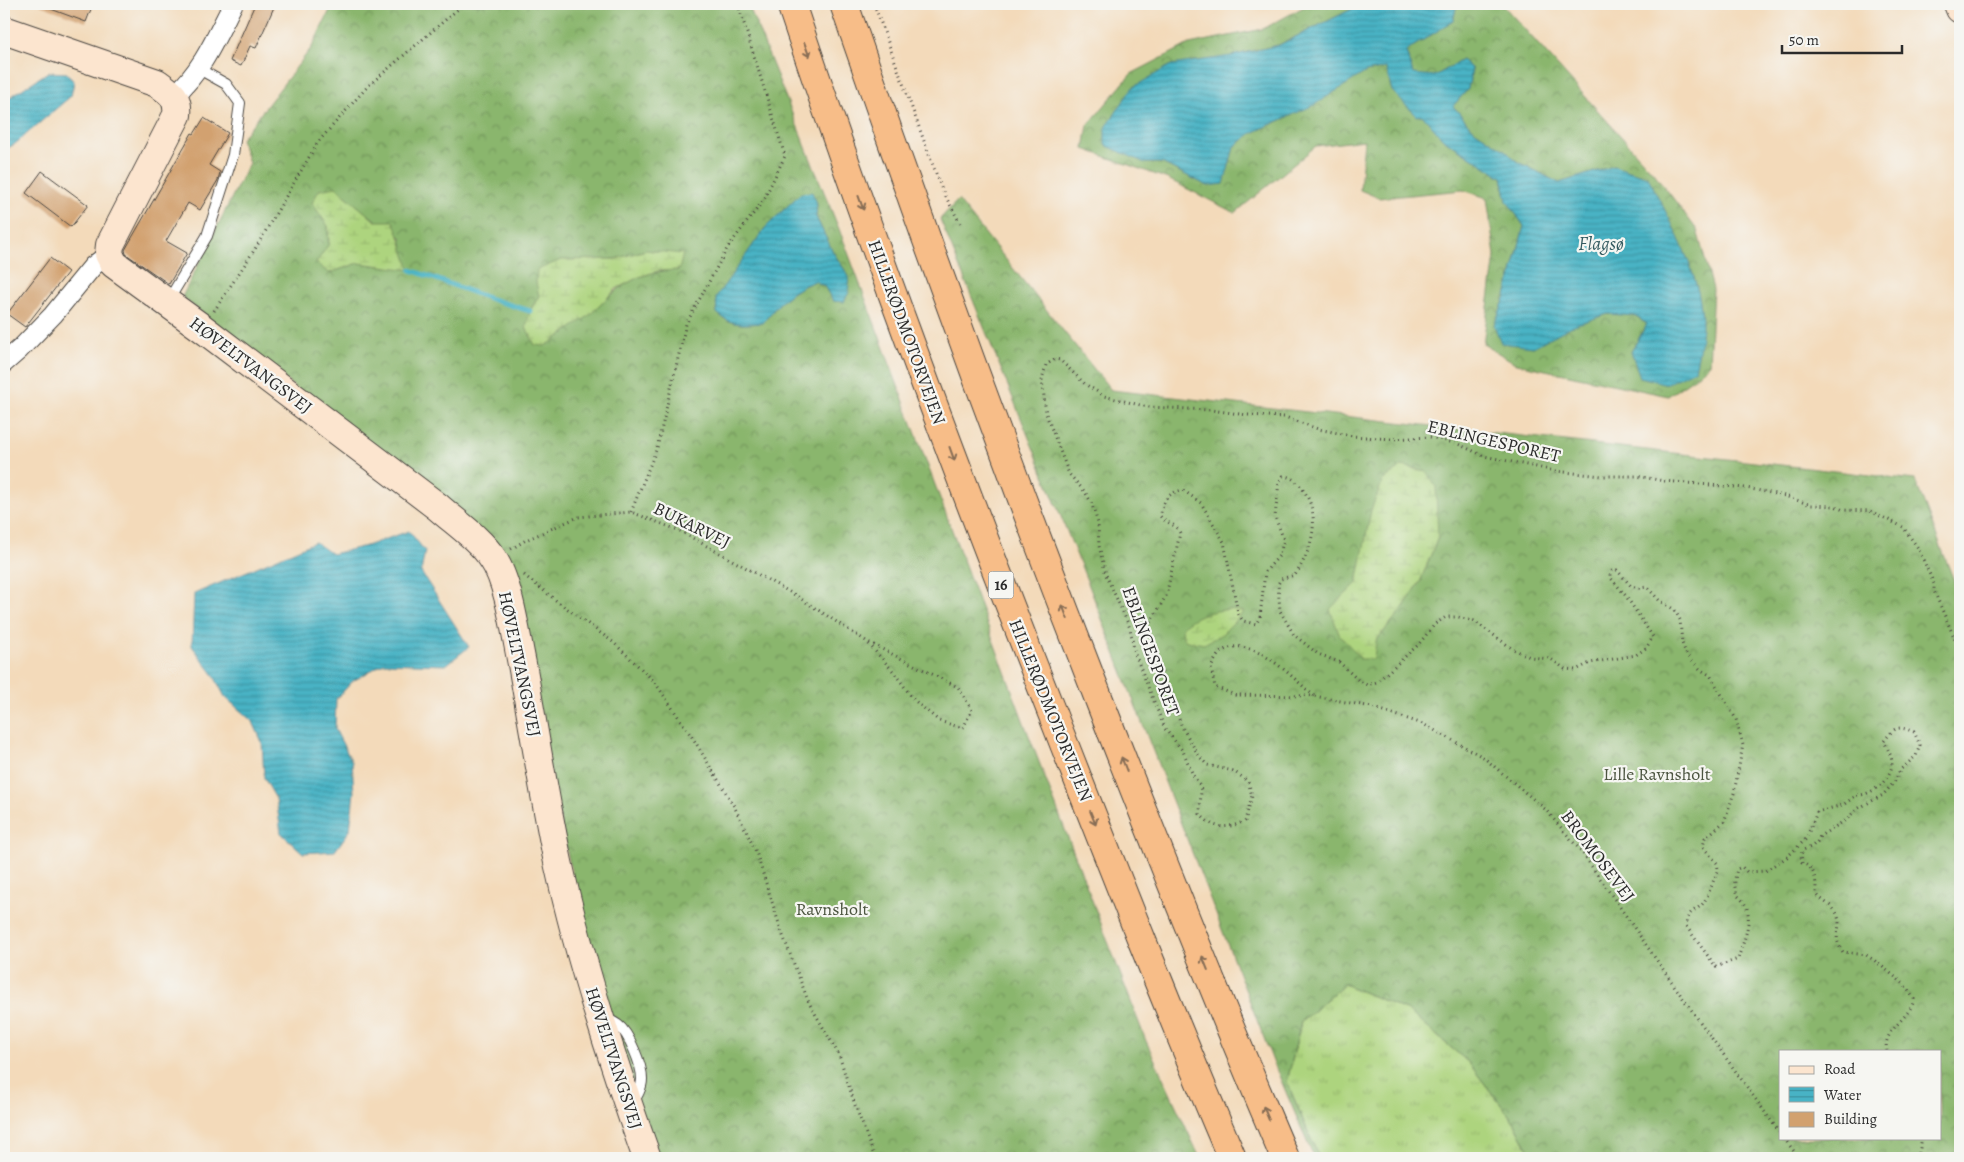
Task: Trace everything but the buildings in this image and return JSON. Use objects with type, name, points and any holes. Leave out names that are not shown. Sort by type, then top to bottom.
[{"type":"highway","name":"HILLERØDMOTORVEJEN","points":[[791,4],[986,547],[1100,836],[1232,1158]]},
{"type":"highway","points":[[844,4],[942,284],[1034,531],[1148,823],[1285,1158]]},
{"type":"street","points":[[174,96],[199,69],[233,4]]},
{"type":"street","points":[[1958,4],[1960,9]]},
{"type":"street","points":[[4,30],[157,83],[174,96],[178,105],[177,115],[110,245],[109,254],[93,266],[53,315],[4,363]]},
{"type":"street","name":"HØVELTVANGSVEJ","points":[[109,254],[114,264],[168,302],[438,507],[473,538],[493,559],[502,580],[514,623],[558,862],[589,982],[647,1158]]},
{"type":"lane","points":[[168,302],[207,236],[233,155],[240,103],[226,84],[199,69]]},
{"type":"path","points":[[202,328],[255,248],[318,142],[368,86],[464,4]]},
{"type":"path","points":[[631,512],[657,448],[686,324],[728,246],[762,201],[784,156],[738,4]]},
{"type":"path","points":[[874,4],[942,190],[960,223]]},
{"type":"path","name":"EBLINGESPORET","points":[[1887,1050],[1887,1038],[1912,1007],[1914,999],[1904,984],[1874,960],[1866,955],[1843,952],[1836,937],[1837,914],[1816,893],[1815,877],[1808,864],[1802,862],[1801,852],[1811,848],[1820,836],[1846,820],[1857,808],[1883,794],[1900,770],[1916,756],[1920,745],[1914,732],[1902,727],[1892,730],[1884,741],[1892,762],[1886,779],[1871,792],[1863,796],[1857,795],[1843,805],[1817,812],[1806,839],[1777,865],[1760,872],[1746,872],[1742,867],[1737,869],[1735,884],[1738,895],[1747,908],[1746,930],[1738,959],[1716,967],[1686,926],[1687,918],[1693,910],[1703,903],[1718,869],[1717,863],[1703,847],[1705,838],[1724,822],[1734,793],[1743,745],[1736,719],[1710,675],[1701,670],[1687,656],[1682,643],[1680,620],[1675,610],[1659,600],[1647,587],[1631,586],[1617,570],[1613,570],[1610,573],[1610,577],[1626,596],[1653,638],[1646,648],[1636,655],[1590,663],[1576,670],[1565,669],[1551,659],[1530,657],[1513,649],[1474,621],[1458,616],[1446,617],[1435,624],[1418,645],[1377,682],[1367,684],[1358,680],[1339,662],[1323,658],[1306,645],[1290,630],[1280,610],[1278,584],[1284,578],[1295,575],[1300,568],[1308,552],[1315,524],[1311,505],[1304,490],[1288,476],[1283,476],[1279,482],[1275,517],[1284,540],[1279,556],[1265,572],[1260,618],[1256,624],[1243,620],[1238,613],[1224,542],[1202,503],[1183,490],[1173,492],[1164,501],[1160,516],[1178,527],[1180,533],[1166,596],[1146,630],[1182,726],[1199,756],[1206,765],[1233,771],[1248,781],[1252,796],[1245,821],[1222,827],[1214,826],[1206,822],[1200,814],[1201,790],[1199,784],[1193,775],[1183,750],[1166,730],[1135,654],[1130,628],[1106,575],[1099,546],[1098,523],[1091,502],[1069,474],[1046,414],[1042,379],[1046,365],[1055,360],[1060,360],[1085,384],[1104,396],[1148,407],[1211,410],[1247,415],[1285,417],[1318,430],[1352,436],[1391,439],[1430,437],[1458,444],[1484,456],[1555,470],[1602,476],[1637,476],[1664,481],[1746,488],[1785,496],[1811,505],[1835,506],[1843,510],[1870,511],[1903,527],[1918,548],[1960,651]]},
{"type":"path","name":"BUKARVEJ","points":[[493,559],[526,540],[578,518],[631,512],[678,530],[795,594],[866,641],[958,687],[972,710],[963,728],[939,721],[914,700],[893,671],[866,641]]},
{"type":"path","points":[[519,570],[558,602],[613,642],[654,681],[694,740],[734,806],[756,852],[767,891],[809,1003],[839,1055],[875,1158]]},
{"type":"path","name":"BROMOSEVEJ","points":[[1314,696],[1280,667],[1256,650],[1232,647],[1219,654],[1211,668],[1216,687],[1235,695],[1314,696],[1372,707],[1423,724],[1483,757],[1545,809],[1581,851],[1685,1001],[1779,1132]]},
{"type":"path","points":[[1786,1140],[1799,1158]]},
{"type":"path","points":[[1918,1158],[1922,1140]]},
{"type":"green space","name":"Ravnsholt","points":[[333,4],[748,4],[843,239],[1026,728],[1146,1041],[1200,1158],[655,1158],[594,975],[502,553],[182,297],[249,163],[241,139],[312,47]],"holes":[[[336,187],[367,214],[401,237],[404,255],[387,267],[359,263],[329,273],[328,226]],[[801,193],[817,203],[816,217],[833,252],[848,275],[833,301],[824,286],[815,281],[786,298],[763,323],[733,323],[717,313],[716,298],[765,228]],[[646,250],[679,270],[651,273],[629,282],[610,296],[590,315],[530,311],[539,296],[590,260],[615,259]]]},
{"type":"green space","points":[[1309,4],[1359,4],[1279,45],[1231,56],[1145,163],[1162,163],[1208,186],[1234,147],[1252,133],[1279,121],[1366,72],[1386,68],[1392,91],[1422,114],[1443,139],[1502,177],[1507,201],[1524,226],[1506,296],[1494,325],[1533,347],[1568,328],[1594,317],[1608,314],[1634,316],[1647,324],[1631,352],[1667,384],[1614,166],[1559,183],[1515,160],[1506,151],[1474,130],[1453,106],[1468,89],[1472,69],[1462,60],[1435,76],[1413,75],[1406,51],[1453,21],[1457,4],[1502,4],[1654,173],[1697,230],[1713,289],[1709,365],[1668,396],[1517,364],[1483,344],[1495,256],[1487,198],[1463,190],[1379,198],[1360,190],[1364,140],[1316,146],[1235,213],[1168,179],[1084,149],[1088,125],[1131,74],[1189,44],[1263,29]]},
{"type":"green space","points":[[336,187],[375,221],[393,221],[411,270],[359,263],[329,273],[316,263],[329,244],[328,226],[312,203],[319,190]]},
{"type":"green space","name":"Lille Ravnsholt","points":[[958,200],[1111,390],[1915,480],[1960,596],[1960,1158],[1533,1158],[1515,1123],[1468,1062],[1408,1011],[1344,984],[1301,1022],[1287,1082],[1319,1158],[1314,1158],[1274,1064],[1088,583],[940,219]],"holes":[[[1438,537],[1420,582],[1403,608],[1376,641],[1331,609],[1357,583],[1364,550]]]},
{"type":"green space","points":[[646,250],[683,254],[679,270],[658,271],[639,277],[616,289],[590,315],[550,343],[545,346],[535,345],[526,327],[530,311],[539,296],[536,282],[537,270],[561,260],[615,259]]},
{"type":"green space","points":[[1402,466],[1426,471],[1436,487],[1438,537],[1420,582],[1403,608],[1376,641],[1374,659],[1361,659],[1339,634],[1330,609],[1357,583],[1371,510],[1383,480]]},
{"type":"green space","points":[[1230,609],[1244,612],[1222,634],[1204,644],[1187,641],[1183,638],[1182,627],[1193,619],[1210,612]]},
{"type":"green space","points":[[1344,984],[1408,1011],[1468,1062],[1515,1123],[1533,1158],[1319,1158],[1287,1082],[1301,1022]]},
{"type":"water","name":"Flagsø","points":[[1359,4],[1457,4],[1453,21],[1406,51],[1413,74],[1435,76],[1462,60],[1472,69],[1468,89],[1453,106],[1474,130],[1506,151],[1515,160],[1559,183],[1614,166],[1648,177],[1684,250],[1698,290],[1702,328],[1695,370],[1667,384],[1640,377],[1631,352],[1647,324],[1635,316],[1608,314],[1574,325],[1533,347],[1501,343],[1494,325],[1506,296],[1524,226],[1507,201],[1502,177],[1443,139],[1422,115],[1416,116],[1392,91],[1386,68],[1366,72],[1314,105],[1252,133],[1234,147],[1224,184],[1208,186],[1162,163],[1145,163],[1105,145],[1105,129],[1132,88],[1171,65],[1231,56],[1279,45]]},
{"type":"water","points":[[48,72],[67,73],[74,82],[71,96],[15,144],[4,150],[4,101]]},
{"type":"water","points":[[812,192],[817,203],[816,217],[833,252],[848,275],[849,292],[844,302],[833,301],[824,286],[815,281],[786,298],[763,323],[738,324],[728,321],[717,313],[716,297],[765,228],[801,193]]},
{"type":"water","points":[[409,531],[425,551],[421,572],[469,647],[446,665],[384,663],[353,681],[336,699],[335,729],[352,762],[354,792],[350,830],[335,851],[303,853],[281,833],[276,799],[264,778],[262,742],[253,722],[225,697],[213,674],[192,646],[194,594],[315,542],[332,554],[366,546]]},
{"type":"waterway","points":[[411,270],[530,311]]}]
